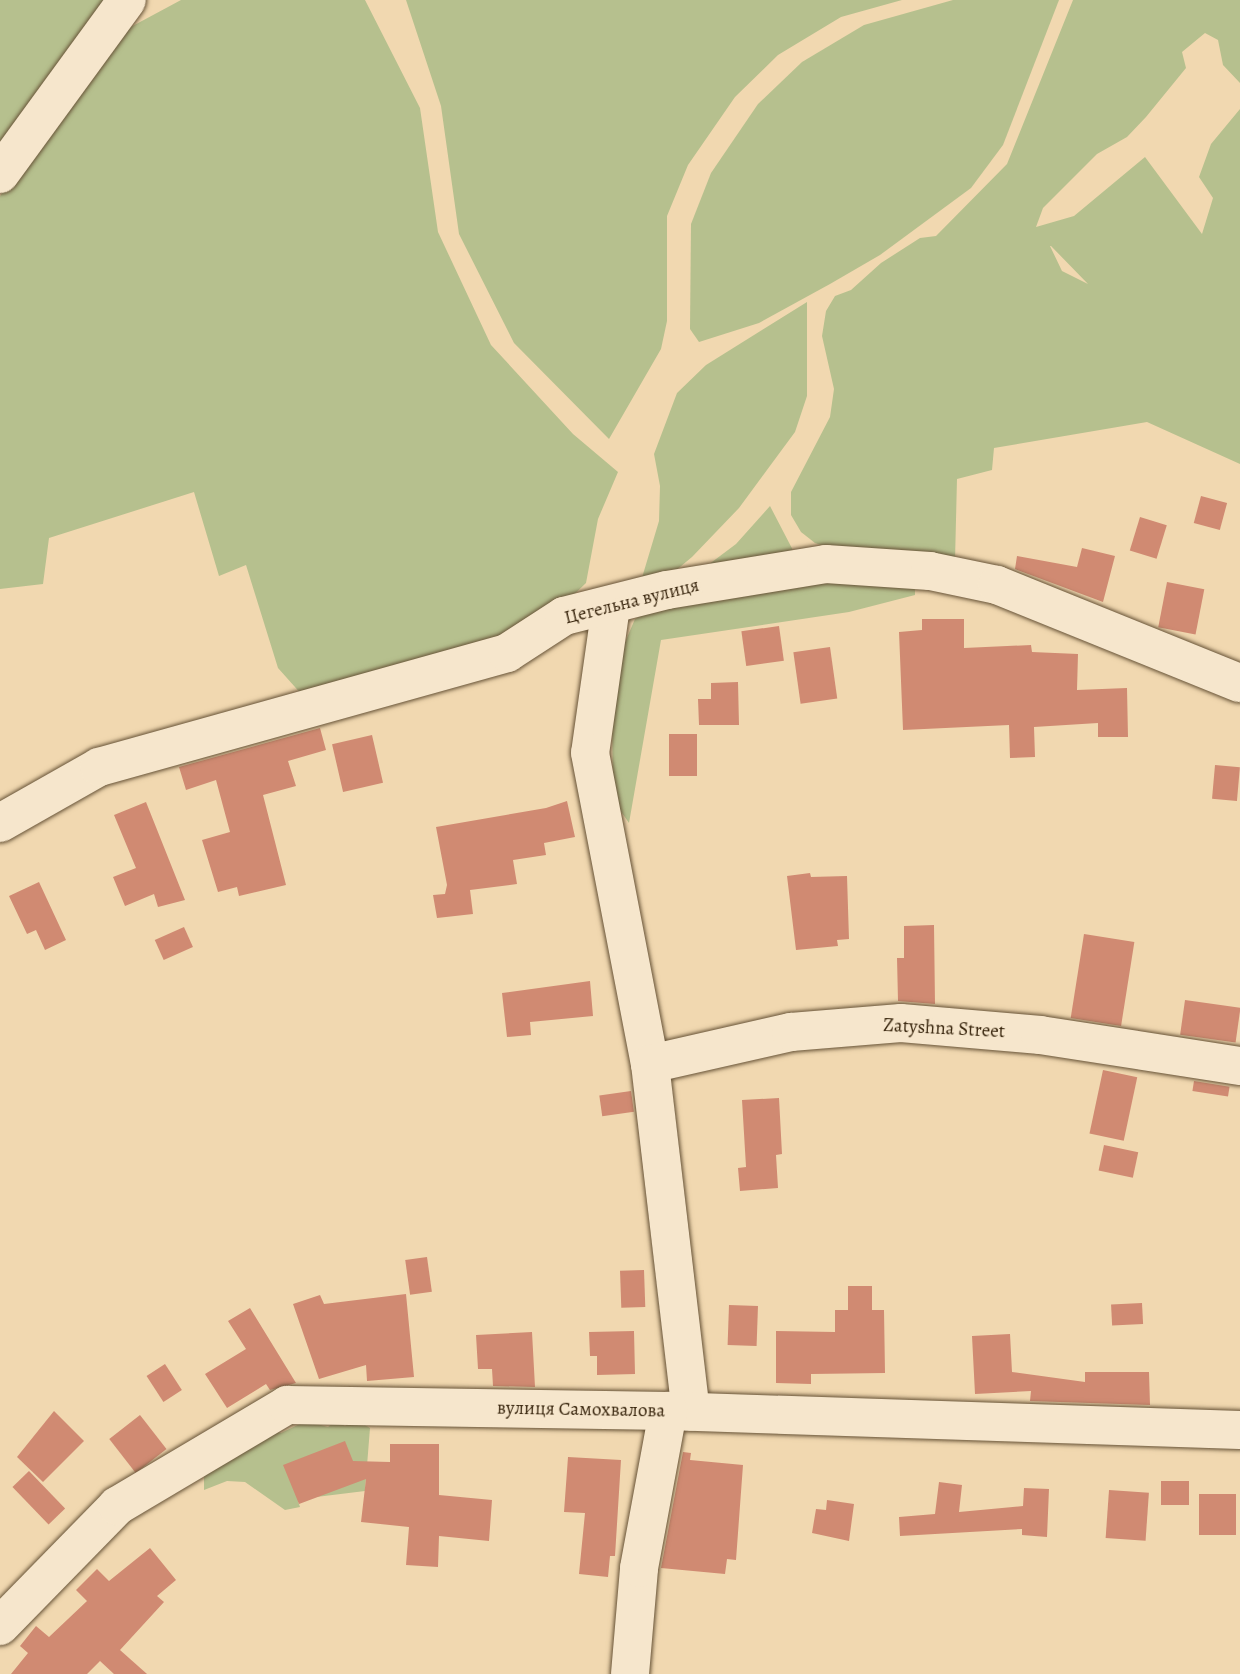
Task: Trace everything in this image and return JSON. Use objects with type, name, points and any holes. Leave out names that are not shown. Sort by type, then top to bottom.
[{"type":"street","points":[[0,174],[119,11],[146,0]]},
{"type":"street","name":"Цегельна вулиця","points":[[0,823],[99,767],[507,653],[564,617],[667,590],[826,564],[930,570],[997,585],[1240,683]]},
{"type":"street","points":[[611,606],[590,753],[650,1064],[679,1412],[639,1568],[630,1674]]},
{"type":"street","name":"Zatyshna Street","points":[[650,1064],[791,1032],[901,1023],[1040,1035],[1240,1066]]},
{"type":"street","name":"вулиця Самохвалова","points":[[0,1626],[117,1506],[287,1405],[679,1412],[1240,1430]]},
{"type":"green space","points":[[0,0],[110,0],[0,153]]},
{"type":"green space","points":[[181,0],[365,0],[420,108],[438,232],[491,345],[573,434],[618,472],[598,519],[586,583],[559,609],[523,630],[303,696],[278,668],[246,565],[219,576],[194,492],[49,538],[43,584],[0,589],[0,196],[114,36]]},
{"type":"green space","points":[[406,0],[902,0],[841,17],[778,55],[735,97],[688,165],[667,216],[667,321],[661,349],[609,439],[514,343],[459,234],[441,106]]},
{"type":"green space","points":[[953,0],[1059,0],[1003,145],[971,188],[880,255],[759,323],[699,342],[690,329],[691,224],[711,173],[758,104],[802,62],[864,25]]},
{"type":"green space","points":[[1073,0],[1240,0],[1240,83],[1223,65],[1218,40],[1205,33],[1182,52],[1186,68],[1146,117],[1127,137],[1097,154],[1043,208],[1036,227],[1074,216],[1145,157],[1202,234],[1213,198],[1199,177],[1211,144],[1240,109],[1240,464],[1147,422],[994,448],[992,470],[957,479],[955,561],[851,555],[815,543],[801,532],[791,515],[791,492],[830,417],[834,389],[822,336],[826,311],[835,296],[851,290],[881,263],[920,238],[936,236],[1007,164]],"holes":[[[1051,246],[1088,284],[1062,271]]]},
{"type":"green space","points":[[807,302],[807,396],[795,432],[739,508],[692,557],[663,581],[638,591],[659,521],[660,486],[654,454],[677,393],[706,365]]},
{"type":"green space","points":[[770,506],[797,558],[688,580],[736,544]]},
{"type":"green space","points":[[915,578],[915,595],[849,612],[661,640],[629,823],[613,800],[612,710],[623,647],[635,619],[658,606],[726,589]]},
{"type":"green space","points":[[355,1419],[370,1428],[365,1491],[308,1498],[298,1501],[300,1507],[285,1510],[245,1482],[227,1481],[204,1490],[204,1472],[267,1428],[281,1433],[306,1421],[328,1427],[335,1421],[345,1426]]},
{"type":"building","points":[[1201,496],[1227,503],[1220,530],[1194,523]]},
{"type":"building","points":[[1140,517],[1167,525],[1157,559],[1130,550]]},
{"type":"building","points":[[1082,548],[1115,556],[1103,602],[1015,569],[1017,556],[1077,567]]},
{"type":"building","points":[[1167,582],[1204,589],[1196,634],[1158,627]]},
{"type":"building","points":[[922,619],[964,619],[964,648],[1031,645],[1032,652],[1078,654],[1077,690],[1127,688],[1128,737],[1098,737],[1098,723],[1034,727],[1035,757],[1010,758],[1009,725],[903,730],[899,632],[922,630]]},
{"type":"building","points":[[779,626],[784,661],[746,666],[741,631]]},
{"type":"building","points":[[830,647],[837,698],[801,704],[793,652]]},
{"type":"building","points":[[738,682],[739,725],[699,725],[698,699],[711,699],[711,683]]},
{"type":"building","points":[[320,728],[326,750],[288,761],[296,786],[263,795],[286,885],[239,896],[237,887],[218,892],[202,840],[230,832],[216,780],[186,790],[179,767]]},
{"type":"building","points":[[669,734],[697,734],[697,776],[669,776]]},
{"type":"building","points":[[372,735],[383,783],[343,792],[332,744]]},
{"type":"building","points":[[1215,765],[1240,767],[1237,801],[1212,799]]},
{"type":"building","points":[[567,801],[575,837],[544,843],[546,855],[513,860],[517,884],[470,890],[473,914],[437,918],[433,895],[445,894],[447,885],[436,827],[546,808]]},
{"type":"building","points":[[146,802],[185,900],[158,907],[154,894],[125,906],[113,877],[136,868],[114,815]]},
{"type":"building","points":[[810,873],[811,877],[847,876],[849,939],[837,940],[838,946],[796,950],[787,876]]},
{"type":"building","points":[[39,882],[66,940],[45,950],[36,930],[27,934],[9,896]]},
{"type":"building","points":[[934,925],[935,1004],[898,1001],[897,958],[904,958],[904,926]]},
{"type":"building","points":[[184,927],[193,947],[164,960],[155,940]]},
{"type":"building","points":[[1084,934],[1134,942],[1121,1026],[1071,1018]]},
{"type":"building","points":[[590,981],[593,1016],[530,1022],[531,1035],[507,1037],[502,993]]},
{"type":"building","points":[[1185,1000],[1240,1008],[1236,1042],[1180,1035]]},
{"type":"building","points":[[1103,1070],[1137,1077],[1124,1141],[1089,1134]]},
{"type":"building","points":[[1194,1081],[1230,1087],[1228,1097],[1192,1091]]},
{"type":"building","points":[[631,1091],[634,1112],[602,1116],[599,1095]]},
{"type":"building","points":[[779,1098],[782,1154],[776,1155],[778,1188],[740,1191],[738,1168],[746,1167],[742,1100]]},
{"type":"building","points":[[1104,1145],[1138,1152],[1133,1178],[1099,1170]]},
{"type":"building","points":[[427,1257],[432,1292],[410,1295],[405,1260]]},
{"type":"building","points":[[644,1270],[645,1307],[621,1308],[620,1271]]},
{"type":"building","points":[[848,1286],[872,1286],[872,1310],[884,1310],[885,1373],[811,1374],[811,1384],[776,1383],[776,1331],[835,1332],[835,1310],[848,1310]]},
{"type":"building","points":[[406,1294],[414,1377],[367,1381],[366,1365],[319,1379],[293,1304],[320,1295],[324,1304]]},
{"type":"building","points":[[1142,1303],[1143,1324],[1112,1326],[1111,1305]]},
{"type":"building","points":[[729,1305],[758,1306],[757,1346],[728,1345]]},
{"type":"building","points":[[250,1308],[296,1383],[270,1390],[266,1384],[227,1408],[205,1374],[246,1349],[228,1321]]},
{"type":"building","points":[[634,1331],[635,1374],[597,1375],[597,1356],[590,1356],[589,1332]]},
{"type":"building","points":[[532,1332],[535,1387],[493,1386],[492,1369],[478,1369],[476,1335]]},
{"type":"building","points":[[1010,1334],[1012,1372],[1085,1382],[1085,1372],[1149,1372],[1150,1405],[1030,1401],[1031,1391],[975,1394],[972,1336]]},
{"type":"building","points":[[165,1364],[182,1390],[163,1402],[147,1376]]},
{"type":"building","points":[[54,1411],[84,1441],[43,1482],[17,1457]]},
{"type":"building","points":[[140,1415],[166,1449],[136,1473],[109,1439]]},
{"type":"building","points":[[345,1441],[353,1461],[390,1462],[390,1444],[439,1444],[439,1495],[492,1500],[489,1541],[439,1536],[438,1567],[406,1565],[409,1527],[361,1522],[366,1479],[299,1504],[283,1465]]},
{"type":"building","points":[[683,1452],[691,1453],[690,1460],[743,1465],[736,1560],[727,1559],[725,1574],[661,1568]]},
{"type":"building","points":[[568,1457],[621,1460],[615,1556],[610,1556],[608,1577],[579,1574],[585,1513],[564,1512]]},
{"type":"building","points":[[29,1471],[65,1508],[49,1524],[12,1487]]},
{"type":"building","points":[[1161,1481],[1189,1481],[1189,1505],[1161,1505]]},
{"type":"building","points":[[939,1482],[962,1485],[959,1512],[1023,1506],[1024,1488],[1049,1489],[1047,1537],[1022,1535],[1022,1529],[900,1536],[899,1517],[935,1514]]},
{"type":"building","points":[[1109,1490],[1149,1493],[1146,1541],[1106,1538]]},
{"type":"building","points":[[1199,1494],[1236,1494],[1236,1535],[1199,1535]]},
{"type":"building","points":[[827,1500],[854,1504],[849,1541],[812,1533],[816,1509],[826,1510]]},
{"type":"building","points":[[150,1548],[176,1580],[157,1596],[164,1602],[120,1650],[147,1674],[114,1674],[100,1661],[87,1674],[11,1674],[28,1653],[20,1646],[36,1626],[49,1637],[87,1601],[76,1590],[97,1569],[109,1581]]}]
